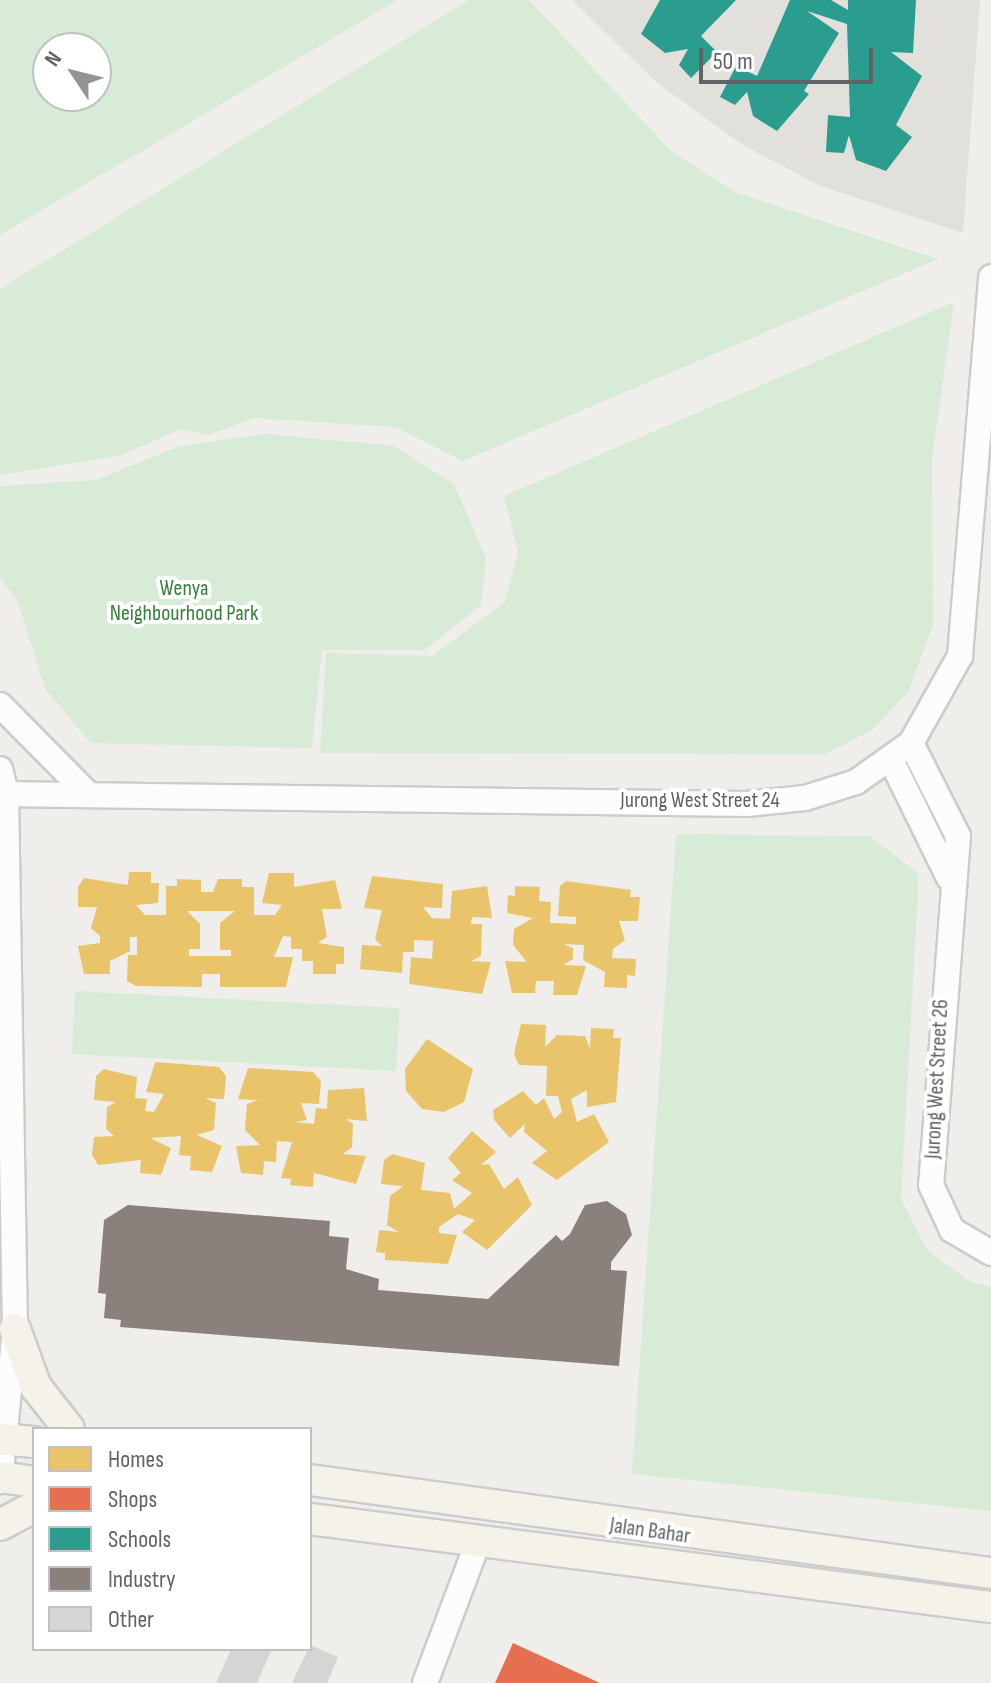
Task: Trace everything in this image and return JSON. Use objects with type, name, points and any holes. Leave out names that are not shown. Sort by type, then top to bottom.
[{"type":"main road","points":[[15,1329],[36,1387],[67,1427]]},
{"type":"main road","points":[[1,1479],[32,1482]]},
{"type":"main road","name":"Jalan Bahar","points":[[312,1480],[425,1499],[991,1573]]},
{"type":"main road","points":[[425,1499],[440,1518],[440,1537]]},
{"type":"main road","points":[[0,1525],[32,1508]]},
{"type":"main road","name":"Jalan Bahar","points":[[312,1519],[991,1607]]},
{"type":"street","name":"Jurong West Street 24","points":[[3,794],[772,804],[830,792],[891,760],[911,743],[960,656],[991,277]]},
{"type":"street","points":[[0,705],[88,794]]},
{"type":"street","name":"Jurong West Street 26","points":[[911,743],[956,825],[958,859],[949,878],[931,1185],[952,1230],[991,1253]]},
{"type":"street","name":"Jurong West Street 26","points":[[891,760],[949,878]]},
{"type":"street","points":[[0,769],[15,1329],[13,1440],[1,1479]]},
{"type":"street","points":[[425,1683],[478,1542]]},
{"type":"shaded area","points":[[572,0],[980,0],[963,233],[820,186],[743,145],[657,83]]},
{"type":"green space","points":[[0,0],[397,0],[0,235]]},
{"type":"green space","points":[[469,0],[529,0],[671,151],[737,193],[938,259],[463,461],[396,427],[254,418],[208,435],[181,429],[119,456],[0,475],[0,289]]},
{"type":"green space","points":[[954,302],[932,460],[933,625],[908,692],[872,730],[825,754],[320,753],[326,653],[432,656],[505,602],[518,552],[504,496]]},
{"type":"green space","name":"Wenya Neighbourhood Park","points":[[265,434],[394,446],[454,484],[486,558],[481,605],[425,650],[322,650],[312,748],[91,743],[45,689],[18,602],[0,577],[0,486],[96,480],[180,446]]},
{"type":"green space","points":[[676,834],[870,836],[919,874],[901,1199],[927,1250],[972,1283],[991,1287],[991,1511],[632,1474]]},
{"type":"green space","points":[[75,991],[400,1008],[396,1071],[72,1054]]},
{"type":"building: Homes","points":[[129,872],[151,872],[151,883],[159,883],[158,903],[136,905],[145,915],[166,915],[166,886],[177,886],[177,879],[201,880],[201,892],[213,892],[218,879],[242,879],[242,887],[254,887],[254,915],[275,915],[282,905],[262,903],[269,873],[294,873],[294,887],[335,880],[342,909],[322,909],[327,937],[318,943],[344,947],[344,964],[336,964],[336,974],[313,974],[313,961],[302,961],[302,949],[291,949],[291,937],[283,936],[274,957],[293,957],[286,987],[220,987],[220,974],[202,974],[202,987],[136,986],[127,981],[128,955],[137,955],[137,937],[130,937],[130,951],[110,961],[110,974],[84,974],[78,946],[100,943],[100,936],[91,928],[97,907],[78,907],[78,887],[84,878],[128,885]],"holes":[[[187,911],[235,911],[220,923],[220,950],[231,950],[231,956],[189,956],[189,949],[200,949],[200,924]]]},
{"type":"building: Homes","points":[[372,876],[443,884],[442,908],[423,907],[432,918],[450,919],[452,891],[487,886],[492,918],[472,917],[471,924],[482,924],[481,956],[471,961],[491,962],[482,994],[409,984],[411,957],[432,959],[433,941],[414,940],[414,952],[403,952],[402,973],[360,969],[362,945],[382,946],[375,939],[382,910],[364,908]]},
{"type":"building: Homes","points":[[566,881],[631,890],[630,897],[640,897],[638,921],[619,921],[625,940],[613,949],[612,958],[636,959],[635,976],[627,975],[627,988],[604,987],[605,972],[583,960],[584,945],[564,944],[573,948],[573,959],[563,965],[586,966],[577,995],[553,995],[554,981],[536,981],[535,993],[512,993],[505,961],[527,962],[513,945],[514,929],[533,918],[507,913],[508,895],[515,896],[515,886],[540,887],[539,901],[551,902],[550,923],[576,924],[576,917],[558,916],[560,886]]},
{"type":"building: Homes","points":[[521,1024],[546,1025],[545,1047],[557,1035],[585,1036],[590,1049],[591,1028],[614,1029],[613,1038],[621,1038],[616,1102],[587,1107],[587,1090],[571,1099],[577,1122],[594,1114],[609,1142],[557,1180],[532,1163],[547,1151],[524,1132],[525,1124],[510,1138],[494,1120],[493,1110],[523,1091],[536,1105],[544,1098],[554,1119],[562,1112],[558,1096],[546,1096],[547,1066],[519,1065],[514,1054]]},
{"type":"building: Homes","points":[[427,1039],[473,1069],[464,1102],[444,1112],[422,1109],[406,1091],[405,1069]]},
{"type":"building: Homes","points":[[155,1062],[219,1067],[226,1076],[224,1099],[205,1098],[216,1103],[214,1130],[197,1135],[222,1146],[212,1172],[190,1170],[191,1156],[179,1155],[181,1136],[150,1138],[171,1148],[161,1175],[140,1173],[141,1160],[98,1165],[92,1155],[94,1137],[114,1136],[106,1129],[107,1107],[116,1102],[94,1100],[96,1076],[104,1069],[137,1077],[135,1098],[147,1099],[145,1111],[154,1112],[164,1094],[146,1092]]},
{"type":"building: Homes","points":[[248,1068],[313,1072],[321,1081],[319,1104],[301,1103],[307,1120],[295,1122],[314,1124],[316,1108],[327,1109],[328,1090],[364,1088],[367,1121],[346,1119],[353,1124],[352,1147],[343,1154],[366,1156],[356,1184],[314,1173],[313,1187],[290,1185],[291,1179],[281,1178],[292,1142],[277,1141],[276,1162],[264,1161],[263,1175],[241,1173],[236,1146],[260,1145],[245,1130],[247,1104],[258,1100],[238,1099]]},
{"type":"building: Homes","points":[[472,1131],[496,1152],[481,1165],[489,1164],[504,1189],[518,1177],[532,1205],[487,1250],[462,1232],[475,1220],[458,1214],[439,1227],[439,1233],[457,1235],[448,1264],[385,1260],[385,1253],[376,1252],[379,1230],[399,1232],[387,1225],[390,1196],[403,1186],[381,1184],[384,1160],[392,1154],[425,1163],[421,1190],[450,1193],[454,1209],[472,1193],[452,1180],[461,1173],[448,1158]]},
{"type":"building: Shops","points":[[513,1643],[600,1683],[495,1683]]},
{"type":"building: Schools","points":[[660,0],[736,0],[701,36],[717,52],[691,78],[679,65],[688,49],[665,53],[641,34]]},
{"type":"building: Schools","points":[[790,0],[831,0],[848,10],[848,0],[916,0],[913,53],[891,52],[922,76],[896,125],[912,137],[886,171],[856,160],[849,135],[844,153],[826,152],[828,115],[850,117],[847,24],[807,11],[839,33],[804,91],[809,94],[777,131],[753,116],[747,92],[735,105],[720,97],[736,66],[757,76]]},
{"type":"building: Industry","points":[[607,1201],[626,1214],[632,1235],[611,1262],[611,1270],[627,1271],[619,1366],[120,1327],[121,1320],[104,1318],[106,1294],[98,1293],[104,1220],[128,1205],[330,1221],[329,1236],[349,1238],[346,1269],[379,1279],[378,1290],[488,1299],[556,1235],[562,1241],[570,1234],[585,1205]]},
{"type":"building: Other","points":[[312,1646],[338,1657],[327,1683],[292,1683],[307,1651],[312,1651]]},
{"type":"building: Other","points":[[230,1651],[271,1651],[257,1683],[216,1683]]}]
